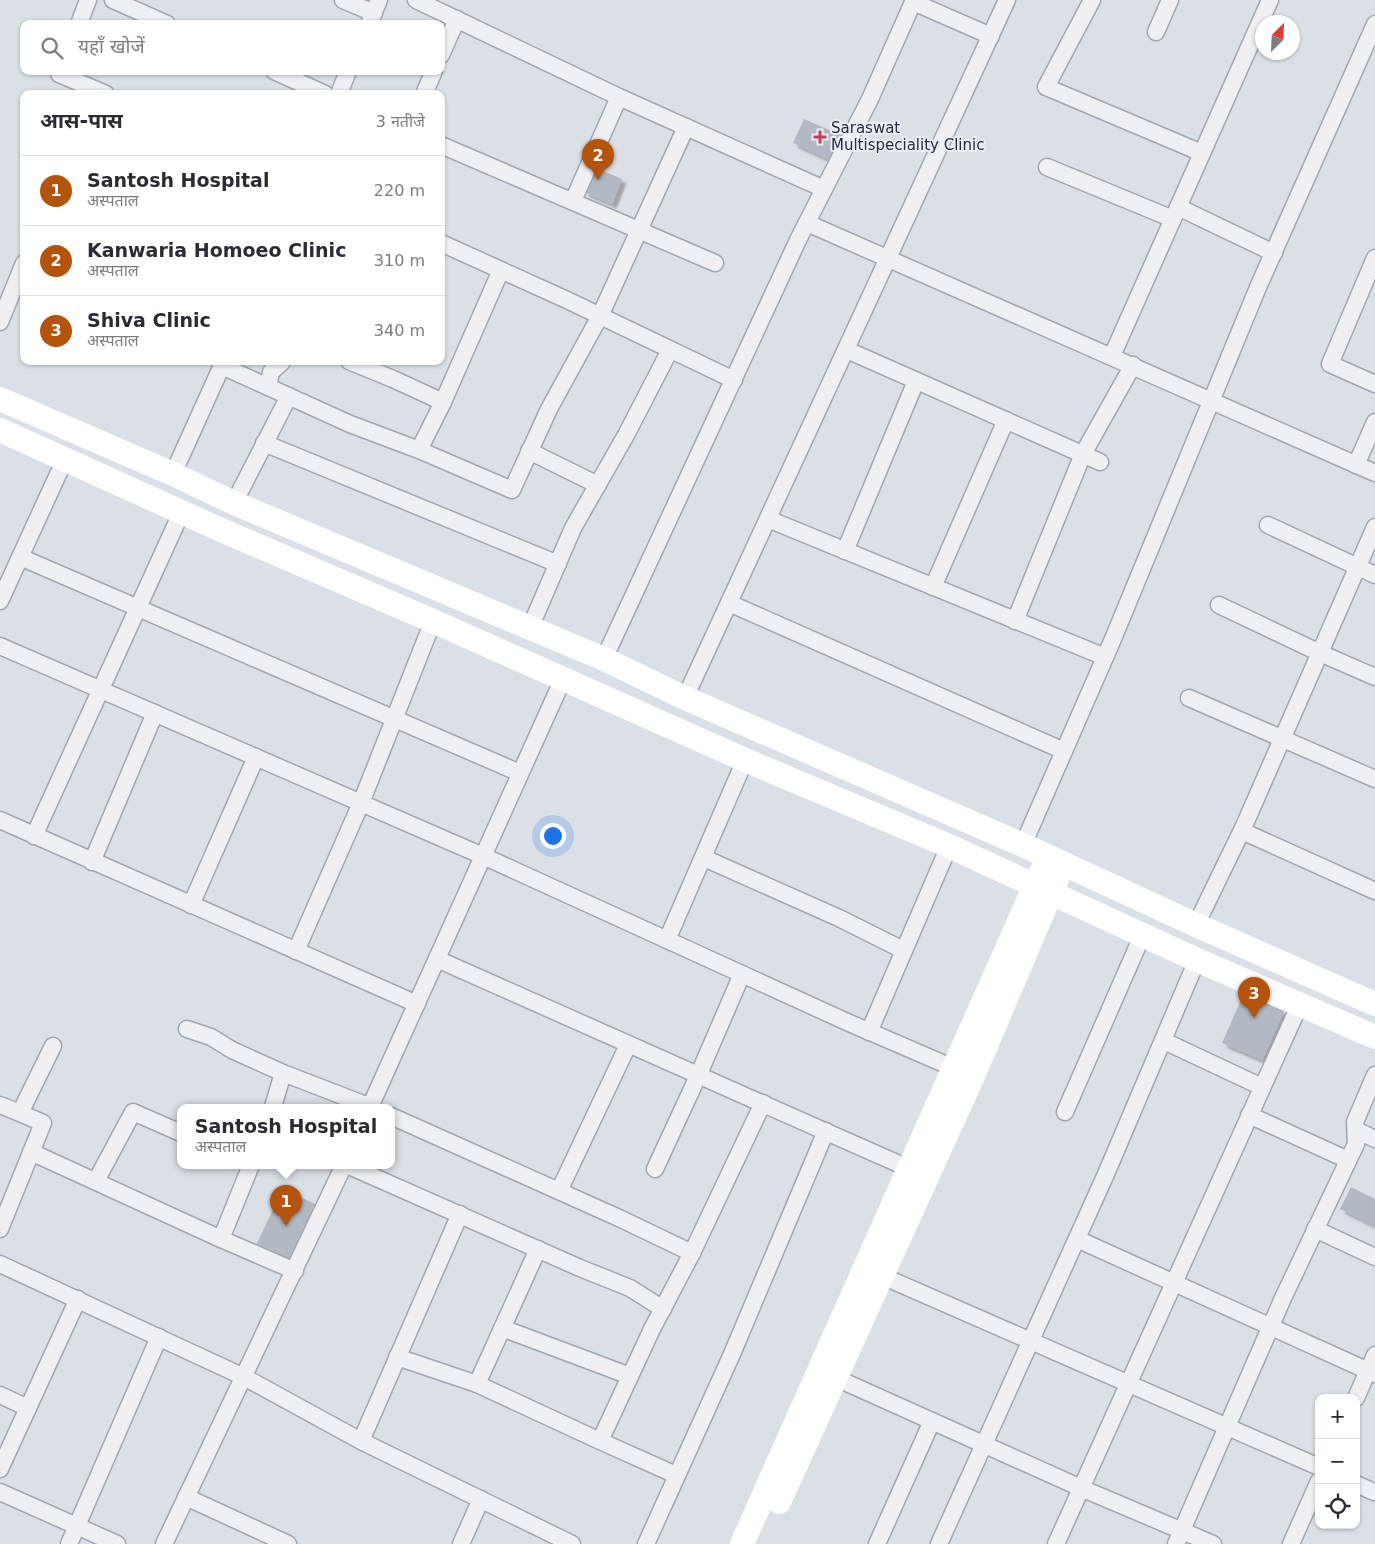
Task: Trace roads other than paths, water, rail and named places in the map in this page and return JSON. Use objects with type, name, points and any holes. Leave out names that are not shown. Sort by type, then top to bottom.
[{"type":"street","points":[[80,20],[88,0]]},
{"type":"street","points":[[113,0],[158,20]]},
{"type":"street","points":[[343,0],[374,12]]},
{"type":"street","points":[[416,0],[619,97],[824,189]]},
{"type":"street","points":[[685,698],[1008,0]]},
{"type":"street","points":[[1156,32],[1170,0]]},
{"type":"street","points":[[1112,356],[1270,0]]},
{"type":"street","points":[[604,659],[807,223],[870,99],[913,1],[991,36]]},
{"type":"street","points":[[1090,1],[1046,87],[1202,153]]},
{"type":"street","points":[[445,46],[457,19]]},
{"type":"street","points":[[1023,845],[1105,657],[1274,253],[1375,24]]},
{"type":"street","points":[[61,75],[80,88]]},
{"type":"street","points":[[283,75],[316,90]]},
{"type":"street","points":[[341,90],[346,75]]},
{"type":"street","points":[[426,90],[432,75]]},
{"type":"street","points":[[573,201],[619,97]]},
{"type":"street","points":[[225,365],[268,387],[350,424],[419,450],[512,490],[549,409],[600,316],[686,128]]},
{"type":"street","points":[[445,146],[715,263]]},
{"type":"street","points":[[1048,167],[1175,213],[1274,253]]},
{"type":"street","points":[[807,223],[1375,473]]},
{"type":"street","points":[[445,245],[734,380]]},
{"type":"street","points":[[1375,258],[1330,364],[1375,384]]},
{"type":"street","points":[[419,450],[443,402],[501,270]]},
{"type":"street","points":[[0,322],[20,273]]},
{"type":"street","points":[[530,628],[573,528],[626,435],[670,350]]},
{"type":"street","points":[[847,350],[1100,462]]},
{"type":"street","points":[[173,474],[223,365]]},
{"type":"street","points":[[268,387],[271,372],[279,365]]},
{"type":"street","points":[[360,365],[443,402]]},
{"type":"street","points":[[1015,621],[1083,454],[1133,365]]},
{"type":"street","points":[[845,551],[916,380]]},
{"type":"street","points":[[234,503],[289,396]]},
{"type":"street","points":[[0,399],[173,474],[234,503],[604,659],[685,698],[1023,845],[1196,925],[1375,1004]]},
{"type":"street","points":[[933,587],[1006,420]]},
{"type":"street","points":[[1356,465],[1375,422]]},
{"type":"street","points":[[0,430],[434,621],[516,660],[949,846],[1142,936],[1375,1037]]},
{"type":"street","points":[[264,443],[558,564]]},
{"type":"street","points":[[529,451],[598,485]]},
{"type":"street","points":[[0,601],[65,459]]},
{"type":"street","points":[[34,836],[182,511]]},
{"type":"street","points":[[768,519],[1105,657]]},
{"type":"street","points":[[1268,525],[1375,576]]},
{"type":"street","points":[[1196,925],[1242,831],[1375,526]]},
{"type":"street","points":[[20,558],[520,773]]},
{"type":"street","points":[[729,604],[1064,751]]},
{"type":"street","points":[[1219,605],[1375,677]]},
{"type":"street","points":[[296,951],[361,803],[434,621]]},
{"type":"street","points":[[0,646],[483,856],[869,1032],[964,1072]]},
{"type":"street","points":[[372,1104],[563,679]]},
{"type":"street","points":[[1189,698],[1375,779]]},
{"type":"street","points":[[92,862],[155,713]]},
{"type":"street","points":[[191,905],[256,757]]},
{"type":"street","points":[[667,940],[745,760]]},
{"type":"street","points":[[0,820],[417,1004]]},
{"type":"street","points":[[1242,831],[1375,891]]},
{"type":"street","points":[[869,1032],[949,846]]},
{"type":"street","points":[[704,858],[839,918],[903,950]]},
{"type":"street","points":[[742,1544],[918,1173],[964,1072],[1055,860]]},
{"type":"street","points":[[1065,1112],[1142,936]]},
{"type":"street","points":[[437,959],[918,1173]]},
{"type":"street","points":[[940,1544],[1077,1239],[1164,1041],[1197,960]]},
{"type":"street","points":[[655,1169],[742,974]]},
{"type":"street","points":[[1056,1544],[1300,1004]]},
{"type":"street","points":[[187,1029],[211,1037],[232,1050],[283,1073],[363,1104]]},
{"type":"street","points":[[1164,1041],[1262,1087]]},
{"type":"street","points":[[559,1191],[628,1045]]},
{"type":"street","points":[[20,1113],[52,1046]]},
{"type":"street","points":[[274,1104],[283,1073]]},
{"type":"street","points":[[1179,1537],[1270,1327],[1356,1144],[1356,1122],[1375,1075]]},
{"type":"street","points":[[600,1441],[762,1103]]},
{"type":"street","points":[[0,1105],[43,1123],[0,1229]]},
{"type":"street","points":[[96,1181],[132,1112],[177,1132]]},
{"type":"street","points":[[1249,1115],[1348,1160]]},
{"type":"street","points":[[395,1118],[692,1252]]},
{"type":"street","points":[[1356,1130],[1375,1139]]},
{"type":"street","points":[[646,1544],[676,1474],[732,1354],[826,1131]]},
{"type":"street","points":[[31,1152],[295,1271]]},
{"type":"street","points":[[221,1239],[249,1169]]},
{"type":"street","points":[[164,1544],[344,1169]]},
{"type":"street","points":[[355,1169],[630,1288],[663,1309]]},
{"type":"street","points":[[759,1544],[882,1276],[918,1173]]},
{"type":"street","points":[[361,1441],[460,1214]]},
{"type":"street","points":[[1315,1229],[1375,1257]]},
{"type":"street","points":[[1077,1239],[1372,1372]]},
{"type":"street","points":[[476,1384],[538,1249]]},
{"type":"street","points":[[0,1264],[244,1377],[361,1441],[481,1499],[561,1542]]},
{"type":"street","points":[[882,1276],[1315,1465]]},
{"type":"street","points":[[0,1469],[78,1299]]},
{"type":"street","points":[[502,1328],[630,1376]]},
{"type":"street","points":[[69,1544],[159,1337]]},
{"type":"street","points":[[1358,1394],[1372,1372],[1375,1355]]},
{"type":"street","points":[[398,1357],[476,1384],[676,1474]]},
{"type":"street","points":[[836,1378],[1081,1488],[1179,1537],[1213,1544]]},
{"type":"street","points":[[0,1395],[28,1408]]},
{"type":"street","points":[[877,1544],[932,1421]]},
{"type":"street","points":[[1291,1544],[1318,1484]]},
{"type":"street","points":[[1360,1486],[1374,1492]]},
{"type":"street","points":[[0,1492],[117,1544]]},
{"type":"street","points":[[186,1497],[288,1544]]},
{"type":"street","points":[[460,1544],[481,1499]]},
{"type":"place","name":"Saraswat Multispeciality Clinic","points":[[820,137]]},
{"type":"place","name":"Kanwaria Homoeo Clinic","points":[[598,180]]},
{"type":"place","name":"Shiva Clinic","points":[[1254,1018]]},
{"type":"place","name":"Santosh Hospital","points":[[286,1226]]}]
